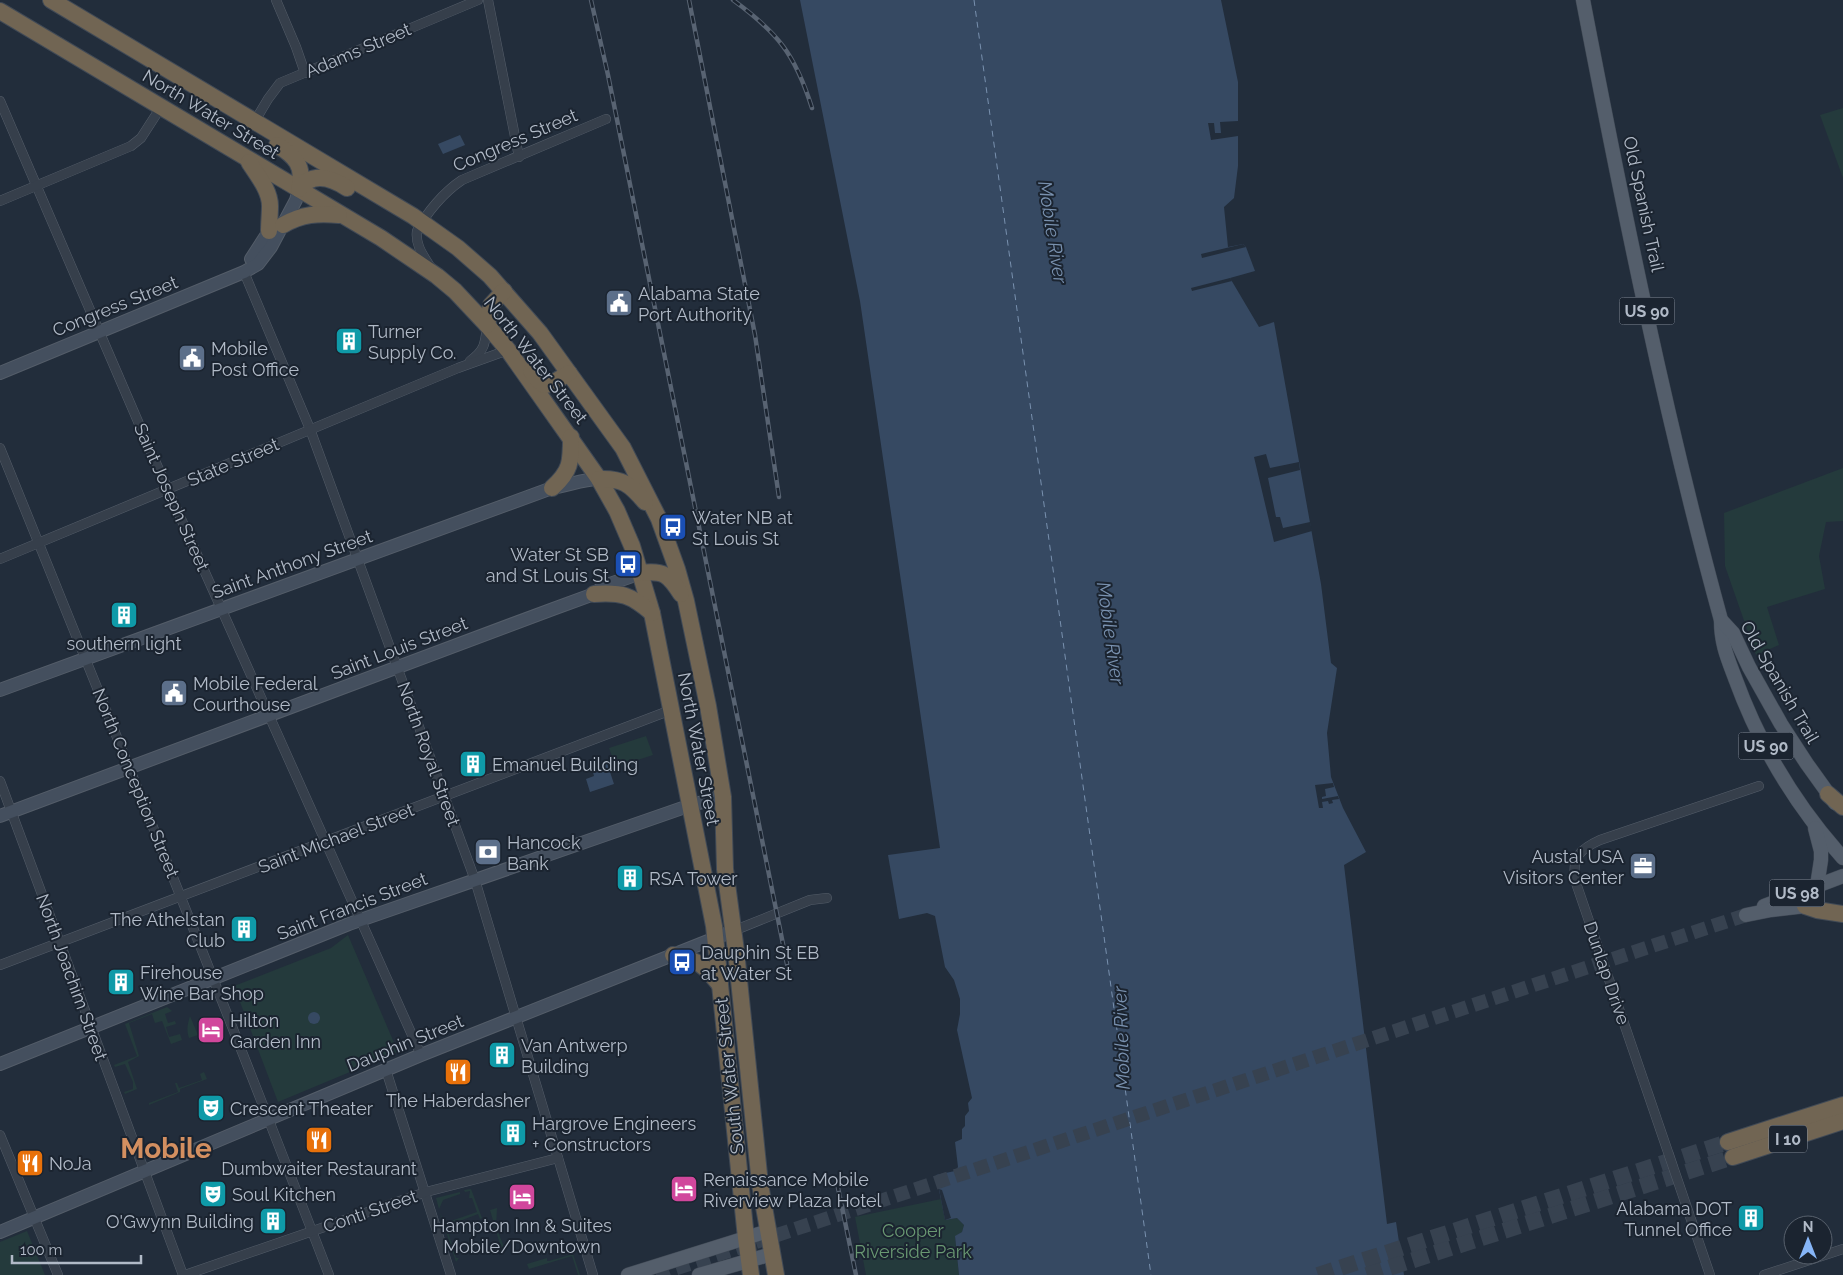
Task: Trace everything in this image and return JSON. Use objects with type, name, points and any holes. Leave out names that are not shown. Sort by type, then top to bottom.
[{"type":"highway","name":"North Water Street","points":[[51,0],[423,222],[458,248],[490,276],[540,333],[623,448],[659,519],[677,569],[686,601],[708,706],[723,797],[725,869],[733,931]]},
{"type":"highway","name":"North Water Street","points":[[0,11],[299,189],[414,260],[455,291],[488,325],[508,350],[599,479],[617,512],[632,546],[652,613],[691,806],[715,938]]},
{"type":"highway","points":[[191,83],[216,108],[291,154],[299,165],[301,173],[299,189]]},
{"type":"highway","points":[[246,158],[258,175],[268,197],[276,228],[308,214],[322,213],[342,216]]},
{"type":"highway","points":[[299,189],[304,182],[311,179],[329,178],[374,203],[408,213]]},
{"type":"highway","points":[[488,325],[491,305],[504,291]]},
{"type":"highway","points":[[508,350],[523,359],[543,384],[551,384],[569,373]]},
{"type":"highway","points":[[552,488],[563,478],[568,470],[571,437]]},
{"type":"highway","points":[[599,479],[616,479],[630,486],[659,519]]},
{"type":"highway","points":[[641,573],[662,559],[665,551],[665,535]]},
{"type":"highway","points":[[641,573],[660,572],[669,577],[686,601]]},
{"type":"highway","points":[[594,594],[612,592],[624,594],[636,600],[652,613]]},
{"type":"highway","points":[[1828,794],[1843,807]]},
{"type":"highway","points":[[1805,906],[1843,914]]},
{"type":"highway","name":"South Water Street","points":[[733,931],[747,1048],[760,1184],[776,1275]]},
{"type":"highway","name":"South Water Street","points":[[715,938],[750,1268]]},
{"type":"highway","points":[[673,956],[697,961],[704,966],[720,986]]},
{"type":"highway","name":"I 10","points":[[1843,1104],[1730,1149],[1843,1122]]},
{"type":"main road","name":"Old Spanish Trail","points":[[1583,0],[1650,326],[1692,513],[1721,620],[1721,638],[1750,714],[1783,777],[1814,823],[1843,858]]},
{"type":"main road","name":"Old Spanish Trail","points":[[1721,620],[1733,633],[1773,711],[1807,764],[1843,813]]},
{"type":"main road","points":[[1814,823],[1821,851],[1817,886]]},
{"type":"main road","name":"US 98","points":[[1843,876],[1766,904],[1749,914],[1821,904],[1843,907]]},
{"type":"main road","points":[[1771,910],[1843,886]]},
{"type":"main road","points":[[628,1275],[768,1231]]},
{"type":"main road","points":[[699,1275],[750,1268],[772,1254]]},
{"type":"street","points":[[276,0],[305,73]]},
{"type":"street","name":"Adams Street","points":[[255,121],[268,99],[280,84],[478,0]]},
{"type":"street","points":[[488,0],[519,157]]},
{"type":"street","name":"Saint Joseph Street","points":[[0,101],[152,454],[421,1055]]},
{"type":"street","points":[[0,201],[131,146],[141,138],[161,107]]},
{"type":"street","name":"Congress Street","points":[[423,222],[440,197],[462,180],[606,120]]},
{"type":"street","points":[[244,272],[250,260],[296,200],[299,189]]},
{"type":"street","points":[[423,222],[418,231],[418,244],[437,276]]},
{"type":"street","name":"Congress Street","points":[[0,373],[244,272]]},
{"type":"street","name":"North Royal Street","points":[[244,272],[310,429],[475,880],[593,1275]]},
{"type":"street","name":"State Street","points":[[0,560],[466,364],[482,352],[488,325]]},
{"type":"street","name":"State Street","points":[[466,364],[475,363],[508,350]]},
{"type":"street","name":"North Conception Street","points":[[0,448],[87,659],[214,977],[329,1275]]},
{"type":"street","name":"Saint Anthony Street","points":[[0,690],[552,488],[567,486],[588,479],[599,479]]},
{"type":"street","name":"Saint Louis Street","points":[[6,814],[594,594],[604,586],[641,573]]},
{"type":"street","name":"Saint Michael Street","points":[[0,965],[671,710]]},
{"type":"street","name":"North Joachim Street","points":[[0,781],[6,814],[60,942],[144,1172],[184,1275]]},
{"type":"street","name":"Dunlap Drive","points":[[1710,1275],[1575,880],[1574,869],[1580,852],[1600,840],[1759,786]]},
{"type":"street","name":"Saint Francis Street","points":[[0,1064],[214,977],[361,920],[691,806],[723,797]]},
{"type":"street","name":"Dauphin Street","points":[[0,1232],[421,1055],[810,900],[827,898]]},
{"type":"street","points":[[386,1070],[451,1275]]},
{"type":"street","points":[[0,1135],[58,1275]]},
{"type":"street","name":"Conti Street","points":[[184,1275],[426,1192],[558,1158]]},
{"type":"street","points":[[1764,1275],[1843,1249]]},
{"type":"green space","points":[[1843,108],[1843,178],[1820,115]]},
{"type":"green space","points":[[1843,468],[1843,521],[1826,522],[1819,556],[1825,589],[1767,607],[1779,645],[1756,655],[1725,566],[1724,513]]},
{"type":"green space","points":[[646,736],[653,755],[616,767],[609,748]]},
{"type":"green space","points":[[348,935],[398,1052],[278,1102],[234,986],[331,948]]},
{"type":"green space","points":[[167,1007],[172,1011],[165,1014],[168,1023],[175,1021],[176,1024],[166,1027],[169,1037],[180,1034],[182,1040],[171,1044],[162,1021],[155,1023],[152,1014],[129,1023],[139,1056],[128,1062],[137,1089],[125,1094],[124,1092],[133,1089],[133,1082],[125,1064],[115,1067],[114,1065],[137,1056],[125,1024]]},
{"type":"green space","points":[[190,1016],[198,1035],[189,1038],[187,1029]]},
{"type":"green space","points":[[204,1072],[207,1079],[180,1089],[180,1092],[149,1105],[149,1103],[178,1092],[175,1083],[177,1083],[179,1088],[202,1080],[200,1074]]},
{"type":"green space","points":[[471,1189],[482,1218],[480,1219],[478,1214],[452,1224],[453,1230],[448,1232],[456,1258],[459,1258],[456,1262],[440,1213],[445,1223],[477,1212],[472,1198],[469,1198],[470,1191],[465,1192],[464,1190]]},
{"type":"green space","points":[[460,1192],[460,1194],[443,1200],[439,1209],[436,1198]]},
{"type":"green space","name":"Cooper Riverside Park","points":[[941,1199],[945,1220],[957,1218],[964,1225],[962,1232],[955,1237],[959,1275],[866,1275],[855,1217]]},
{"type":"green space","points":[[497,1208],[496,1227],[504,1247],[503,1249],[501,1248],[490,1210]]},
{"type":"green space","points":[[27,1231],[45,1275],[0,1275],[0,1242]]},
{"type":"green space","points":[[573,1254],[580,1275],[578,1275],[572,1256],[529,1269],[527,1264],[547,1258],[547,1261],[549,1261]]},
{"type":"water","name":"Mobile River","points":[[800,0],[1221,0],[1238,82],[1238,166],[1234,198],[1224,207],[1228,247],[1243,244],[1246,247],[1255,271],[1230,278],[1259,327],[1274,322],[1321,584],[1331,663],[1337,668],[1327,733],[1331,777],[1343,808],[1366,852],[1344,865],[1387,1224],[1396,1222],[1404,1275],[959,1275],[955,1236],[962,1232],[964,1225],[957,1218],[945,1220],[936,1175],[955,1171],[958,1167],[955,1142],[962,1139],[965,1116],[969,1111],[968,1103],[972,1098],[957,1030],[960,999],[954,980],[945,967],[935,916],[927,913],[899,919],[888,855],[940,848],[860,301]]},
{"type":"water","points":[[460,135],[465,145],[443,154],[438,144]]},
{"type":"water","points":[[607,763],[614,784],[590,792],[586,779],[594,776],[592,768]]},
{"type":"water","points":[[312,1012],[316,1012],[320,1018],[316,1024],[312,1024],[308,1020],[308,1016]]},
{"type":"pier","points":[[1238,121],[1238,136],[1211,140],[1208,123],[1214,123],[1215,133],[1221,133],[1220,122]]},
{"type":"pier","points":[[1243,244],[1246,247],[1202,258],[1201,254]]},
{"type":"pier","points":[[1230,278],[1232,281],[1192,291],[1191,288]]},
{"type":"pier","points":[[1266,454],[1270,468],[1299,462],[1300,470],[1268,478],[1276,517],[1280,517],[1283,528],[1310,522],[1312,531],[1274,542],[1254,457]]},
{"type":"pier","points":[[1333,783],[1334,787],[1325,789],[1326,796],[1322,797],[1322,799],[1338,796],[1339,799],[1332,800],[1333,803],[1329,804],[1328,801],[1322,802],[1323,808],[1319,808],[1315,785]]},
{"type":"pier","points":[[939,1189],[942,1190],[951,1218],[945,1220]]},
{"type":"ferry route","points":[[974,0],[1151,1275]]},
{"type":"tunnel","points":[[656,1275],[1746,915]]},
{"type":"tunnel","points":[[1318,1275],[1728,1142]]},
{"type":"tunnel","points":[[1367,1275],[1733,1157]]},
{"type":"railway","points":[[591,0],[608,75],[787,964]]},
{"type":"railway","points":[[689,0],[755,335],[779,497]]},
{"type":"railway","points":[[733,0],[762,23],[783,46],[799,73],[812,108]]},
{"type":"railway","points":[[837,1183],[856,1275]]},
{"type":"place","name":"Alabama State Port Authority","points":[[619,303]]},
{"type":"place","name":"Turner Supply Co.","points":[[349,341]]},
{"type":"place","name":"Mobile Post Office","points":[[192,358]]},
{"type":"place","name":"Water NB at St Louis St","points":[[673,527]]},
{"type":"place","name":"Water St SB and St Louis St","points":[[628,564]]},
{"type":"place","name":"southern light","points":[[124,615]]},
{"type":"place","name":"Mobile Federal Courthouse","points":[[174,693]]},
{"type":"place","name":"Emanuel Building","points":[[473,764]]},
{"type":"place","name":"Hancock Bank","points":[[488,852]]},
{"type":"place","name":"Austal USA Visitors Center","points":[[1643,866]]},
{"type":"place","name":"RSA Tower","points":[[630,878]]},
{"type":"place","name":"The Athelstan Club","points":[[244,929]]},
{"type":"place","name":"Dauphin St EB at Water St","points":[[682,962]]},
{"type":"place","name":"Firehouse Wine Bar Shop","points":[[121,982]]},
{"type":"place","name":"Hilton Garden Inn","points":[[211,1030]]},
{"type":"place","name":"Van Antwerp Building","points":[[502,1055]]},
{"type":"place","name":"The Haberdasher","points":[[458,1072]]},
{"type":"place","name":"Crescent Theater","points":[[211,1108]]},
{"type":"place","name":"Hargrove Engineers + Constructors","points":[[513,1133]]},
{"type":"place","name":"Dumbwaiter Restaurant","points":[[319,1140]]},
{"type":"place","name":"NoJa","points":[[30,1163]]},
{"type":"place","name":"Renaissance Mobile Riverview Plaza Hotel","points":[[684,1189]]},
{"type":"place","name":"Soul Kitchen","points":[[213,1194]]},
{"type":"place","name":"Hampton Inn & Suites Mobile/Downtown","points":[[522,1197]]},
{"type":"place","name":"Alabama DOT Tunnel Office","points":[[1751,1218]]},
{"type":"place","name":"O'Gwynn Building","points":[[273,1221]]},
{"type":"district","name":"Mobile","points":[[166,1148]]}]
